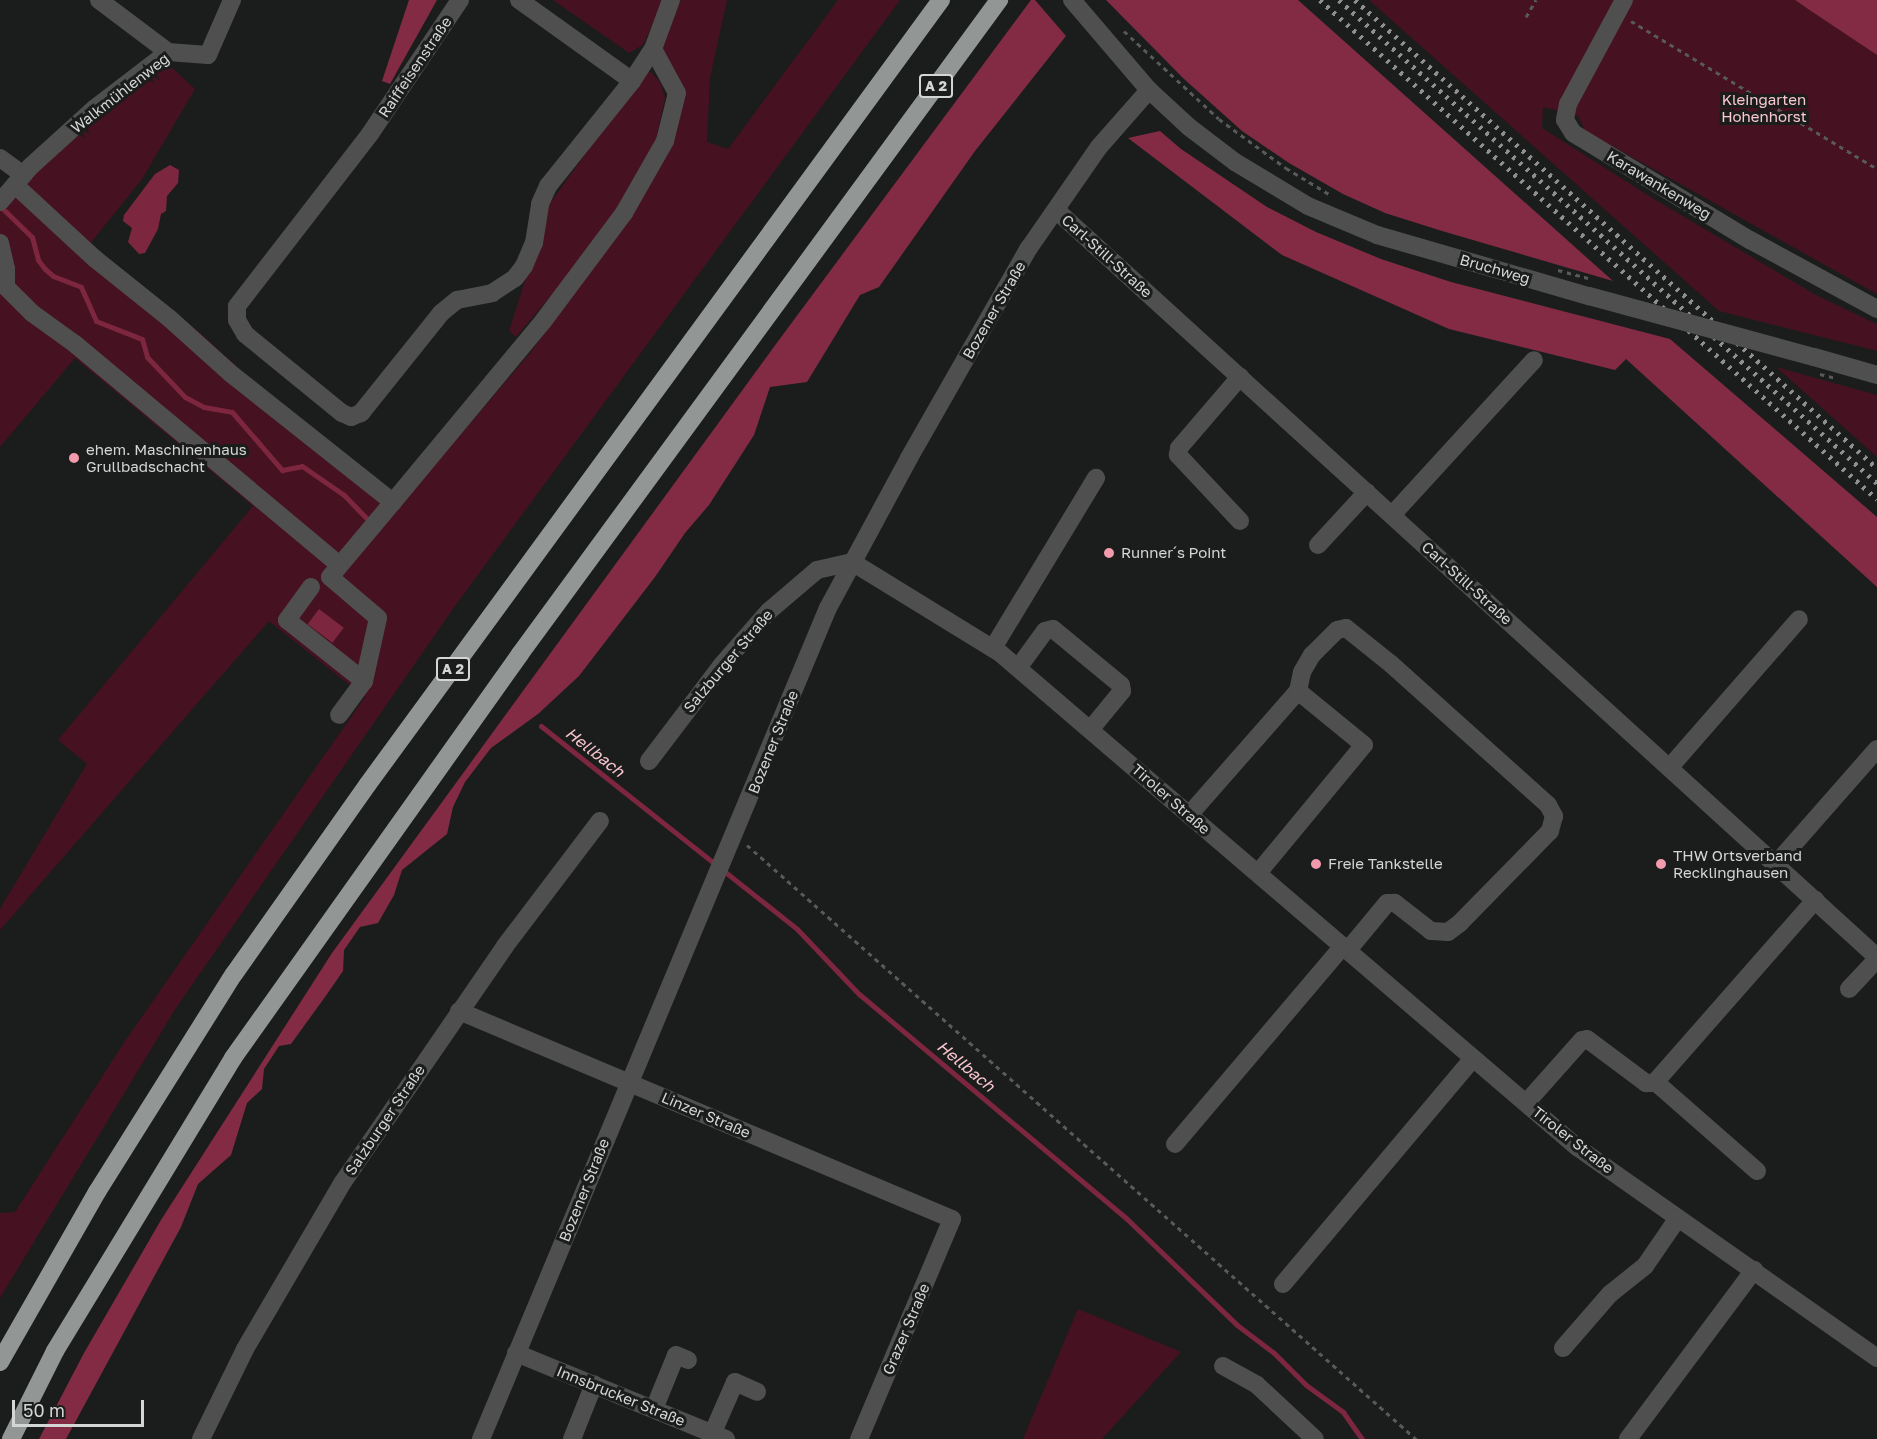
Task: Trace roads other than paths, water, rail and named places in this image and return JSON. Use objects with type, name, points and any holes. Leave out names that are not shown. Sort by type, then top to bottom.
[{"type":"highway","name":"A 2","points":[[0,1362],[97,1192],[240,965],[368,784],[941,0]]},
{"type":"highway","name":"A 2","points":[[10,1439],[55,1352],[233,1058],[520,654],[999,0]]},
{"type":"street","points":[[99,0],[168,52]]},
{"type":"street","name":"Walkmühlenweg","points":[[12,187],[94,109],[168,52],[208,55],[232,0]]},
{"type":"street","name":"Raiffeisenstraße","points":[[460,0],[370,134],[237,306],[237,320],[245,334],[342,413],[351,417],[361,413],[441,313],[457,300],[492,293],[515,278],[524,266],[534,243],[540,204],[548,186],[632,81]]},
{"type":"street","points":[[519,0],[632,81],[653,49],[671,0]]},
{"type":"street","name":"Bruchweg","points":[[1072,0],[1149,90],[1189,127],[1235,162],[1308,206],[1377,236],[1877,375]]},
{"type":"street","name":"Karawankenweg","points":[[1620,6],[1568,104],[1565,120],[1573,133],[1750,240],[1877,309]]},
{"type":"street","points":[[339,715],[364,681],[378,618],[330,577],[544,320],[624,213],[665,141],[677,93],[653,49]]},
{"type":"street","name":"Bozener Straße","points":[[481,1439],[628,1082],[736,833],[828,608],[1029,248],[1099,147],[1149,90]]},
{"type":"street","points":[[0,158],[12,187],[230,373],[393,502]]},
{"type":"street","name":"Carl-Still-Straße","points":[[1056,210],[1877,958]]},
{"type":"street","points":[[0,243],[6,269],[6,287],[32,313],[75,344],[339,565]]},
{"type":"street","points":[[1392,515],[1534,360]]},
{"type":"street","points":[[1240,377],[1179,448],[1178,455],[1240,521]]},
{"type":"street","points":[[993,648],[1096,478]]},
{"type":"street","points":[[1318,545],[1367,492]]},
{"type":"street","name":"Tiroler Straße","points":[[852,562],[993,648],[1577,1147],[1877,1358]]},
{"type":"street","name":"Salzburger Straße","points":[[649,761],[721,666],[769,611],[817,570],[852,562]]},
{"type":"street","points":[[311,587],[287,620],[364,681]]},
{"type":"street","points":[[1670,768],[1799,619]]},
{"type":"street","points":[[1175,1144],[1345,948],[1387,903],[1395,903],[1431,931],[1448,932],[1460,923],[1550,831],[1554,816],[1548,805],[1523,781],[1346,628],[1337,630],[1312,655],[1302,672],[1298,691],[1189,814]]},
{"type":"street","points":[[1018,668],[1045,631],[1053,629],[1121,685],[1122,691],[1090,730]]},
{"type":"street","points":[[1258,873],[1364,745],[1298,691]]},
{"type":"street","points":[[1776,864],[1877,749]]},
{"type":"street","name":"Salzburger Straße","points":[[201,1439],[245,1349],[326,1210],[459,1011],[600,821]]},
{"type":"street","points":[[1658,1083],[1665,1070],[1815,900]]},
{"type":"street","points":[[1849,989],[1877,958]]},
{"type":"street","name":"Linzer Straße","points":[[459,1011],[952,1219]]},
{"type":"street","points":[[1526,1103],[1586,1039],[1590,1039],[1646,1083],[1658,1083],[1757,1171]]},
{"type":"street","points":[[1282,1284],[1473,1058]]},
{"type":"street","points":[[1563,1348],[1610,1294],[1645,1266],[1678,1218]]},
{"type":"street","name":"Grazer Straße","points":[[859,1439],[952,1219]]},
{"type":"street","points":[[1628,1439],[1754,1270]]},
{"type":"street","name":"Innsbrucker Straße","points":[[516,1353],[654,1409],[716,1437]]},
{"type":"street","points":[[654,1409],[676,1355],[688,1360]]},
{"type":"street","points":[[1223,1366],[1257,1385],[1315,1439]]},
{"type":"street","points":[[716,1437],[735,1382],[757,1392]]},
{"type":"street","points":[[572,1439],[594,1384]]},
{"type":"waterway","name":"Hellbach","points":[[1,207],[32,237],[38,260],[45,269],[53,276],[81,287],[96,321],[142,339],[147,357],[185,397],[204,407],[232,412],[282,470],[302,466],[344,495],[366,518]]},
{"type":"waterway","name":"Hellbach","points":[[541,726],[797,929],[859,994],[1127,1219],[1237,1325],[1274,1353],[1306,1385],[1343,1412],[1362,1439]]},
{"type":"railway","points":[[1320,0],[1877,499]]},
{"type":"railway","points":[[1339,0],[1877,483]]},
{"type":"railway","points":[[1355,0],[1877,468]]},
{"type":"place","name":"ehem. Maschinenhaus Grullbadschacht","points":[[74,458]]},
{"type":"place","name":"Runner´s Point","points":[[1109,553]]},
{"type":"place","name":"Freie Tankstelle","points":[[1316,864]]},
{"type":"place","name":"THW Ortsverband Recklinghausen","points":[[1661,864]]},
{"type":"park label","name":"Kleingarten Hohenhorst","points":[[1764,108]]}]
